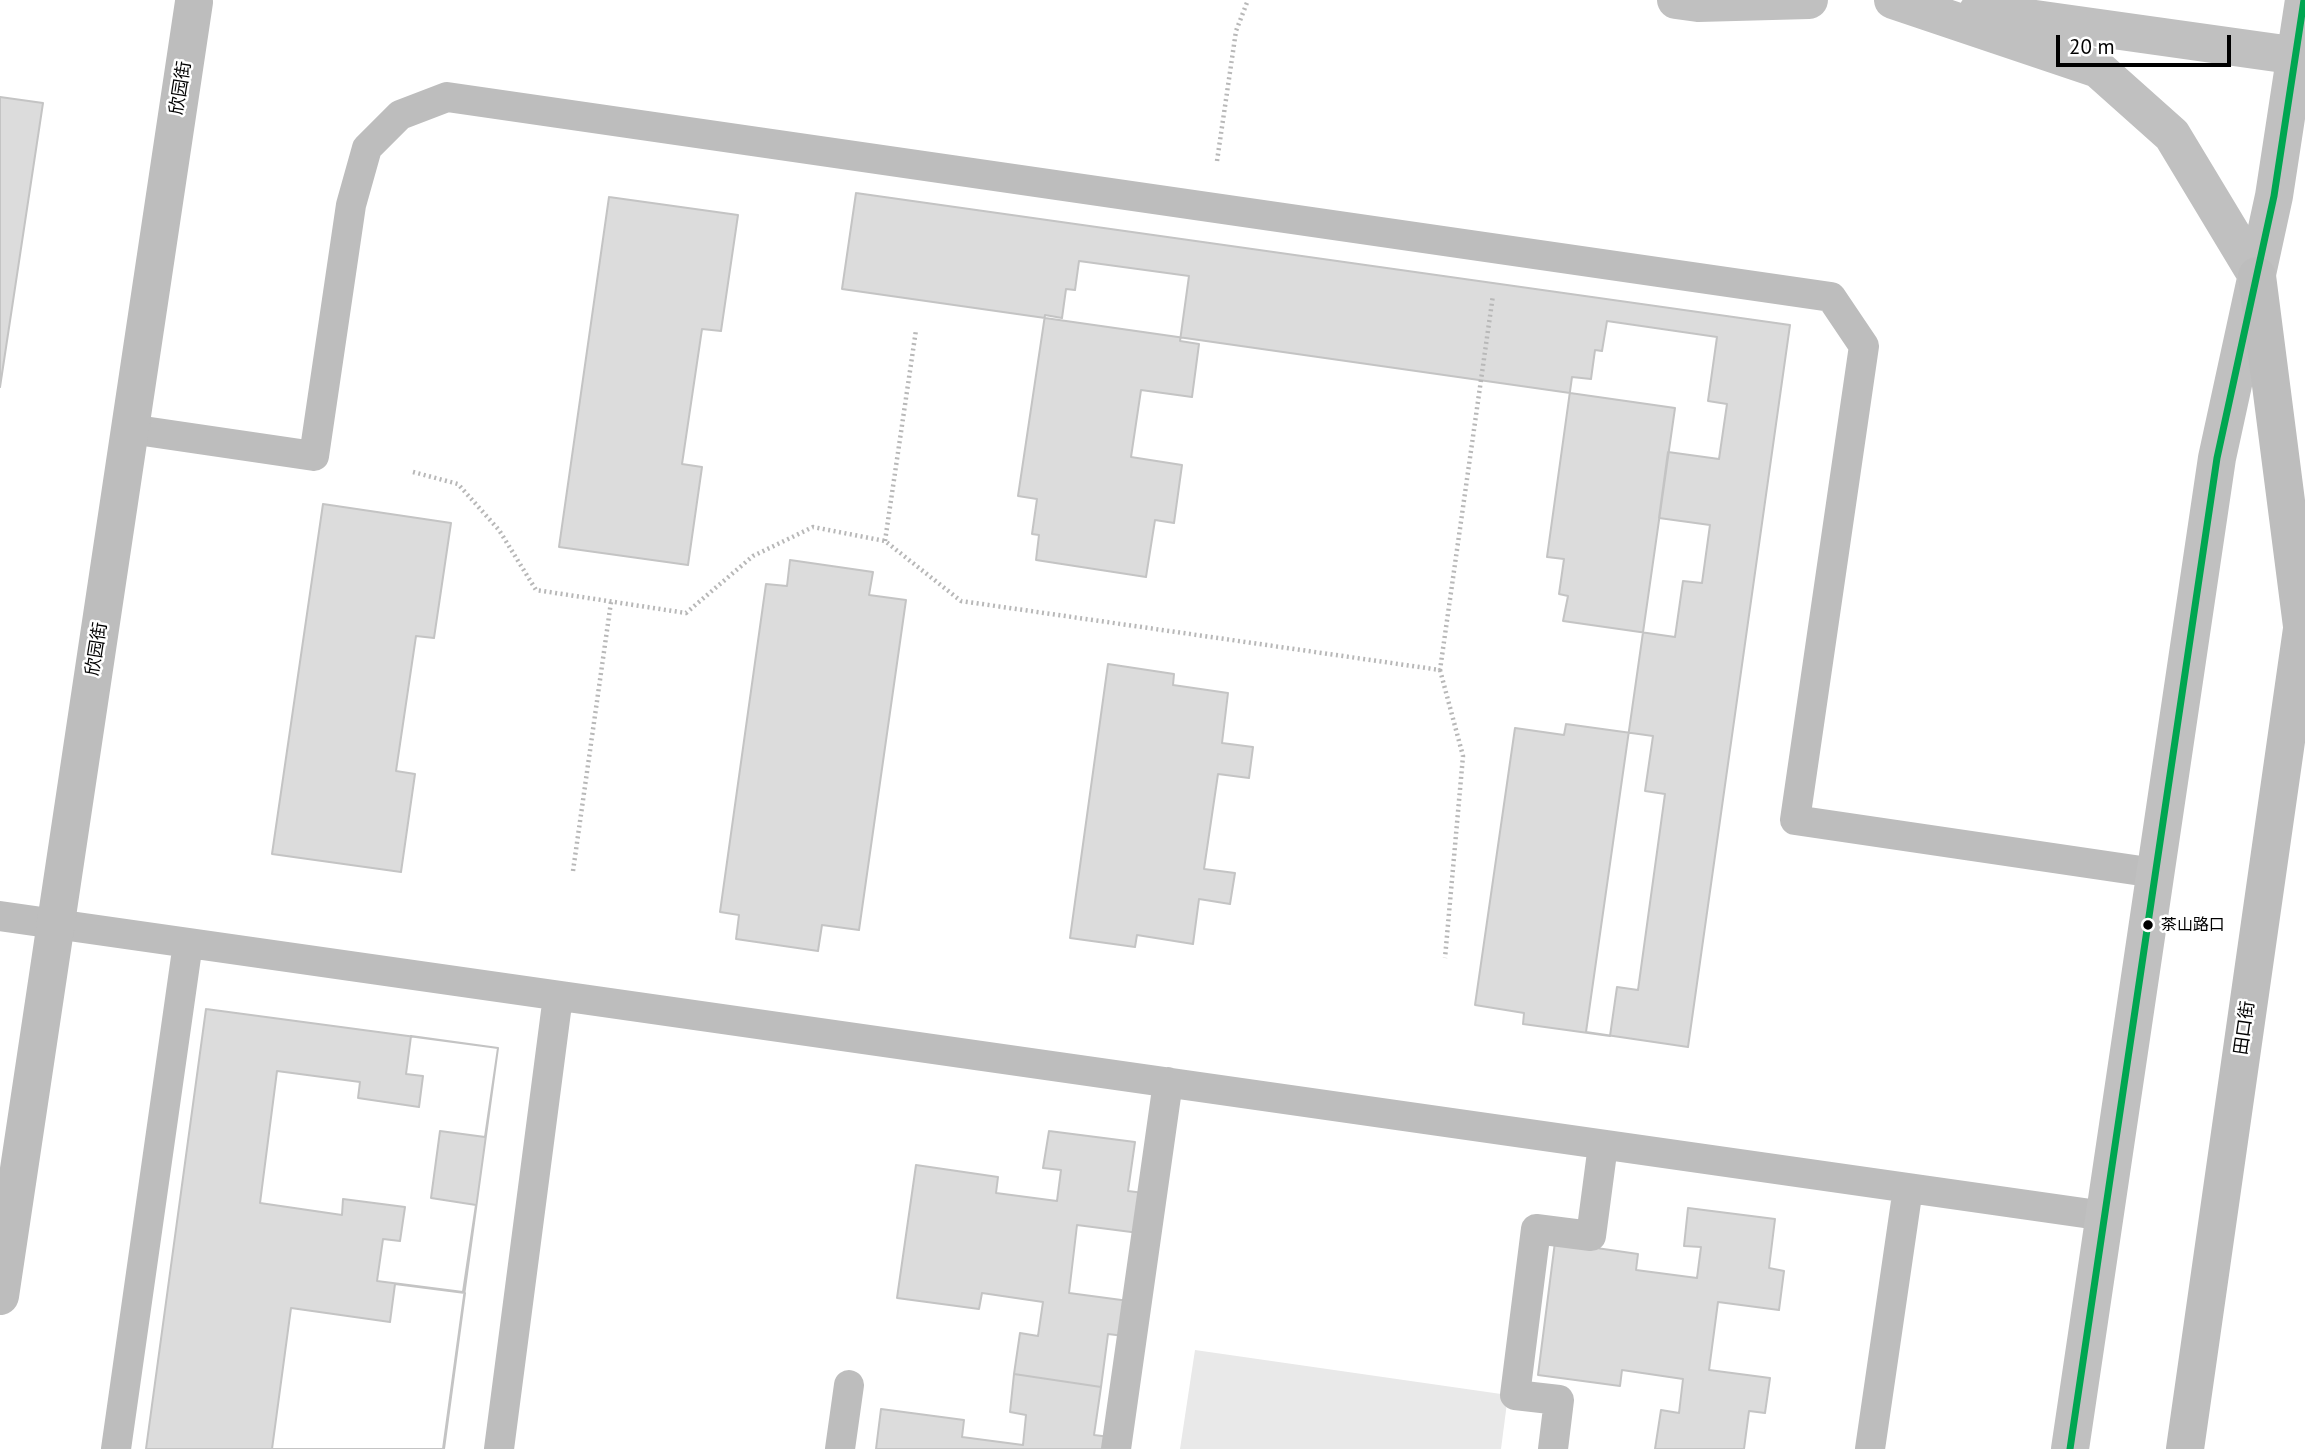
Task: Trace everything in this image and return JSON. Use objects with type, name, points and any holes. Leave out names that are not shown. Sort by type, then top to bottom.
[{"type":"street","points":[[1676,0],[1698,3],[1809,0]]},
{"type":"street","points":[[1894,0],[2098,69],[2172,135],[2257,276]]},
{"type":"street","points":[[1903,0],[2300,56]]},
{"type":"street","points":[[2070,1449],[2217,458],[2274,196],[2300,56],[2304,0]]},
{"type":"street","name":"欣园街","points":[[0,1296],[194,1]]},
{"type":"street","name":"田口街","points":[[2185,1449],[2304,617],[2257,276]]},
{"type":"lane","points":[[130,429],[314,456],[351,205],[367,148],[400,115],[447,97],[1831,297],[1864,346],[1795,820],[2155,873]]},
{"type":"lane","points":[[0,916],[2105,1216]]},
{"type":"lane","points":[[116,1449],[188,943]]},
{"type":"lane","points":[[499,1449],[558,996]]},
{"type":"lane","points":[[1116,1449],[1168,1082]]},
{"type":"lane","points":[[1553,1449],[1559,1400],[1515,1395],[1536,1229],[1591,1236],[1603,1144]]},
{"type":"lane","points":[[1870,1449],[1908,1188]]},
{"type":"lane","points":[[841,1449],[849,1385]]},
{"type":"path","points":[[1211,207],[1236,30],[1248,0]]},
{"type":"path","points":[[1445,958],[1463,755],[1440,670],[1494,284]]},
{"type":"path","points":[[885,541],[916,330]]},
{"type":"path","points":[[413,472],[458,485],[499,530],[536,590],[686,613],[753,556],[814,527],[885,541],[961,601],[1440,670]]},
{"type":"path","points":[[573,871],[611,602]]},
{"type":"shaded area","points":[[1195,1350],[1508,1395],[1501,1449],[1180,1449]]},
{"type":"building","points":[[0,97],[43,103],[0,387]]},
{"type":"building","points":[[856,193],[1790,325],[1688,1047],[1586,1032],[1675,408],[842,289]]},
{"type":"building","points":[[609,197],[738,215],[721,331],[702,329],[682,464],[702,467],[688,565],[559,547]]},
{"type":"building","points":[[1079,261],[1189,276],[1180,341],[1199,344],[1192,397],[1141,390],[1131,457],[1182,465],[1174,523],[1155,520],[1146,577],[1036,560],[1039,535],[1032,534],[1037,499],[1018,496],[1045,315],[1062,318],[1066,289],[1075,290]]},
{"type":"building","points":[[1607,321],[1717,337],[1708,401],[1727,404],[1719,459],[1668,452],[1659,518],[1710,525],[1702,583],[1683,581],[1675,637],[1563,621],[1568,596],[1559,594],[1564,559],[1547,557],[1572,377],[1591,379],[1595,350],[1602,351]]},
{"type":"building","points":[[323,504],[451,523],[434,638],[416,636],[396,771],[415,774],[401,872],[272,854]]},
{"type":"building","points":[[790,560],[873,572],[869,595],[906,600],[859,930],[822,925],[818,951],[736,939],[739,915],[720,912],[766,584],[787,586]]},
{"type":"building","points":[[1108,664],[1174,674],[1173,685],[1228,693],[1222,743],[1253,747],[1249,778],[1218,774],[1204,869],[1235,873],[1230,904],[1199,899],[1193,944],[1137,935],[1135,947],[1070,938]]},
{"type":"building","points":[[1566,724],[1653,736],[1645,791],[1665,794],[1638,990],[1617,987],[1610,1036],[1523,1024],[1524,1013],[1475,1005],[1515,728],[1564,735]]},
{"type":"building","points":[[206,1009],[498,1048],[443,1449],[146,1449]]},
{"type":"building","points":[[411,1036],[498,1048],[485,1137],[440,1131],[431,1198],[476,1205],[463,1292],[377,1281],[383,1239],[400,1241],[405,1207],[343,1199],[342,1215],[260,1203],[277,1071],[360,1082],[358,1098],[419,1107],[423,1076],[406,1074]]},
{"type":"building","points":[[1049,1131],[1135,1142],[1128,1191],[1144,1193],[1139,1233],[1077,1225],[1069,1293],[1129,1301],[1124,1336],[1108,1334],[1101,1387],[1014,1374],[1020,1333],[1038,1336],[1043,1302],[982,1293],[979,1309],[897,1298],[916,1165],[998,1177],[996,1193],[1057,1201],[1061,1170],[1043,1168]]},
{"type":"building","points":[[1688,1208],[1775,1219],[1769,1268],[1784,1271],[1779,1310],[1718,1302],[1709,1370],[1770,1378],[1765,1413],[1749,1411],[1744,1449],[1655,1449],[1661,1410],[1679,1413],[1683,1379],[1622,1370],[1620,1386],[1538,1375],[1555,1242],[1638,1254],[1636,1270],[1697,1278],[1701,1247],[1684,1246]]},
{"type":"building","points":[[395,1284],[465,1293],[444,1449],[272,1449],[291,1308],[390,1322]]},
{"type":"building","points":[[1014,1374],[1101,1387],[1094,1435],[1110,1437],[1109,1449],[876,1449],[881,1409],[964,1420],[962,1437],[1023,1445],[1026,1415],[1010,1412]]},
{"type":"transit line","points":[[2070,1449],[2217,458],[2274,196],[2304,0]]},
{"type":"place","name":"茶山路口","points":[[2148,925]]}]
